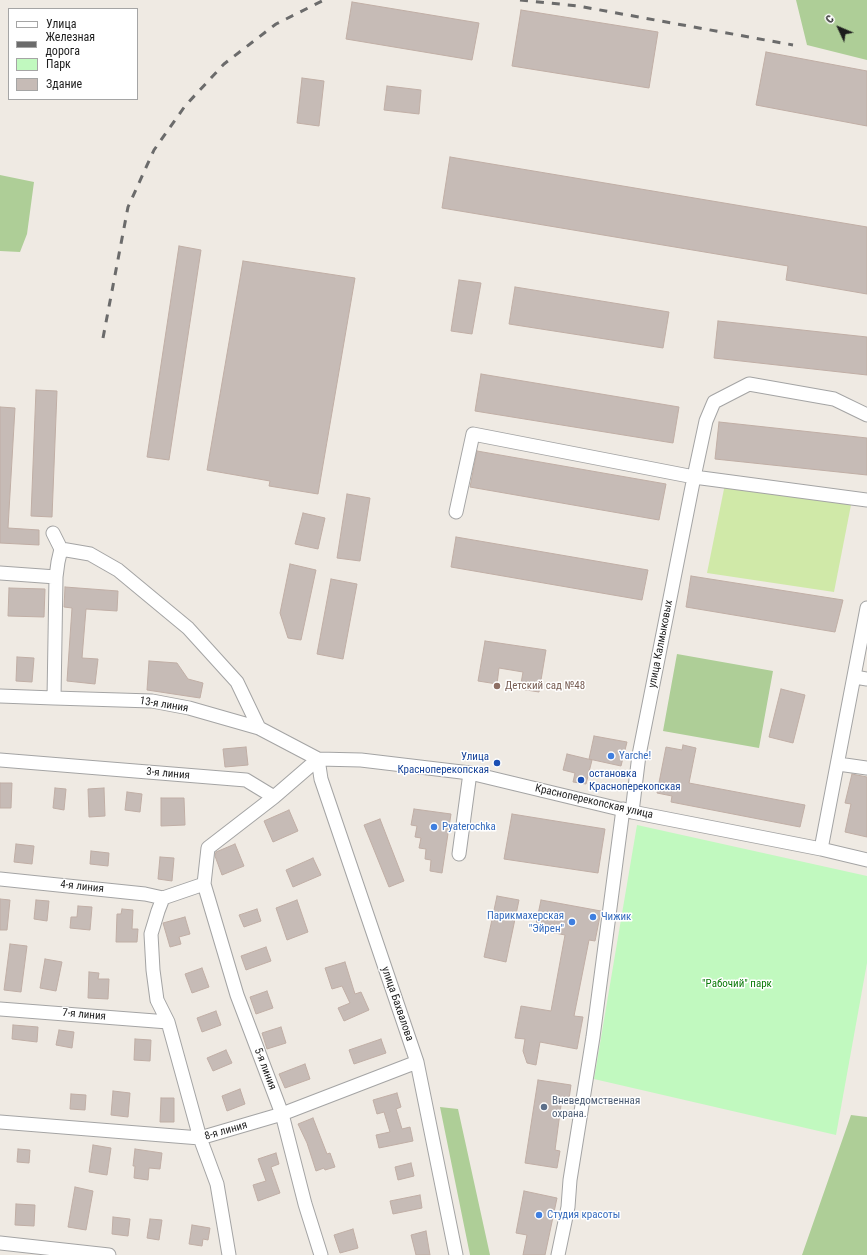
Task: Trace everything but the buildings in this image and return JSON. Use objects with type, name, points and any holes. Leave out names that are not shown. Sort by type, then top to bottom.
[{"type":"street","name":"улица Калмыковых","points":[[558,1255],[568,1207],[570,1180],[628,810],[706,421],[714,402],[749,384],[834,399],[867,416]]},
{"type":"street","points":[[456,512],[473,434],[694,477],[867,500]]},
{"type":"street","points":[[53,533],[61,549],[56,577],[54,698]]},
{"type":"street","points":[[61,549],[90,554],[118,570],[188,628],[237,682],[259,728]]},
{"type":"street","points":[[0,573],[56,577]]},
{"type":"street","points":[[821,849],[838,764],[861,678],[867,608]]},
{"type":"street","name":"13-я линия","points":[[0,696],[152,701],[189,708],[259,728],[318,759]]},
{"type":"street","points":[[229,1255],[217,1184],[200,1138],[168,1022],[157,1000],[152,970],[151,934],[163,898],[204,884],[208,848],[274,797],[318,759]]},
{"type":"street","name":"Красноперекопская улица","points":[[318,759],[361,760],[470,773],[628,810],[821,849],[867,860]]},
{"type":"street","name":"улица Бахвалова","points":[[318,759],[321,779],[417,1062],[456,1255]]},
{"type":"street","name":"3-я линия","points":[[0,760],[246,780],[274,797]]},
{"type":"street","points":[[838,764],[867,768]]},
{"type":"street","points":[[459,854],[470,773]]},
{"type":"street","name":"4-я линия","points":[[0,879],[145,894],[163,898]]},
{"type":"street","name":"5-я линия","points":[[204,884],[237,995],[282,1114],[305,1204],[321,1255]]},
{"type":"street","name":"7-я линия","points":[[0,1009],[168,1022]]},
{"type":"street","name":"8-я линия","points":[[0,1122],[200,1138],[282,1114],[417,1062]]},
{"type":"street","points":[[0,1243],[109,1255]]},
{"type":"green space","points":[[796,0],[867,0],[867,60],[807,45]]},
{"type":"green space","points":[[0,175],[34,182],[27,234],[20,252],[0,251]]},
{"type":"green space","points":[[725,484],[851,505],[834,592],[707,573]]},
{"type":"green space","points":[[677,654],[773,671],[759,748],[663,731]]},
{"type":"green space","name":"\"Рабочий\" парк","points":[[637,825],[867,876],[867,963],[836,1135],[594,1079]]},
{"type":"green space","points":[[440,1107],[458,1109],[490,1255],[470,1255]]},
{"type":"green space","points":[[851,1115],[867,1117],[867,1255],[802,1255]]},
{"type":"railway","points":[[103,338],[128,207],[154,150],[185,106],[224,64],[276,24],[324,0]]},
{"type":"railway","points":[[520,0],[578,6],[793,45]]},
{"type":"place","name":"Детский сад №48","points":[[497,686]]},
{"type":"place","name":"Yarche!","points":[[611,756]]},
{"type":"place","name":"Улица Красноперекопская","points":[[497,763]]},
{"type":"place","name":"остановка Красноперекопская","points":[[581,780]]},
{"type":"place","name":"Pyaterochka","points":[[434,827]]},
{"type":"place","name":"Чижик","points":[[593,917]]},
{"type":"place","name":"Парикмахерская \"Эйрен\"","points":[[572,922]]},
{"type":"place","name":"Вневедомственная охрана.","points":[[544,1107]]},
{"type":"place","name":"Студия красоты","points":[[539,1215]]}]
